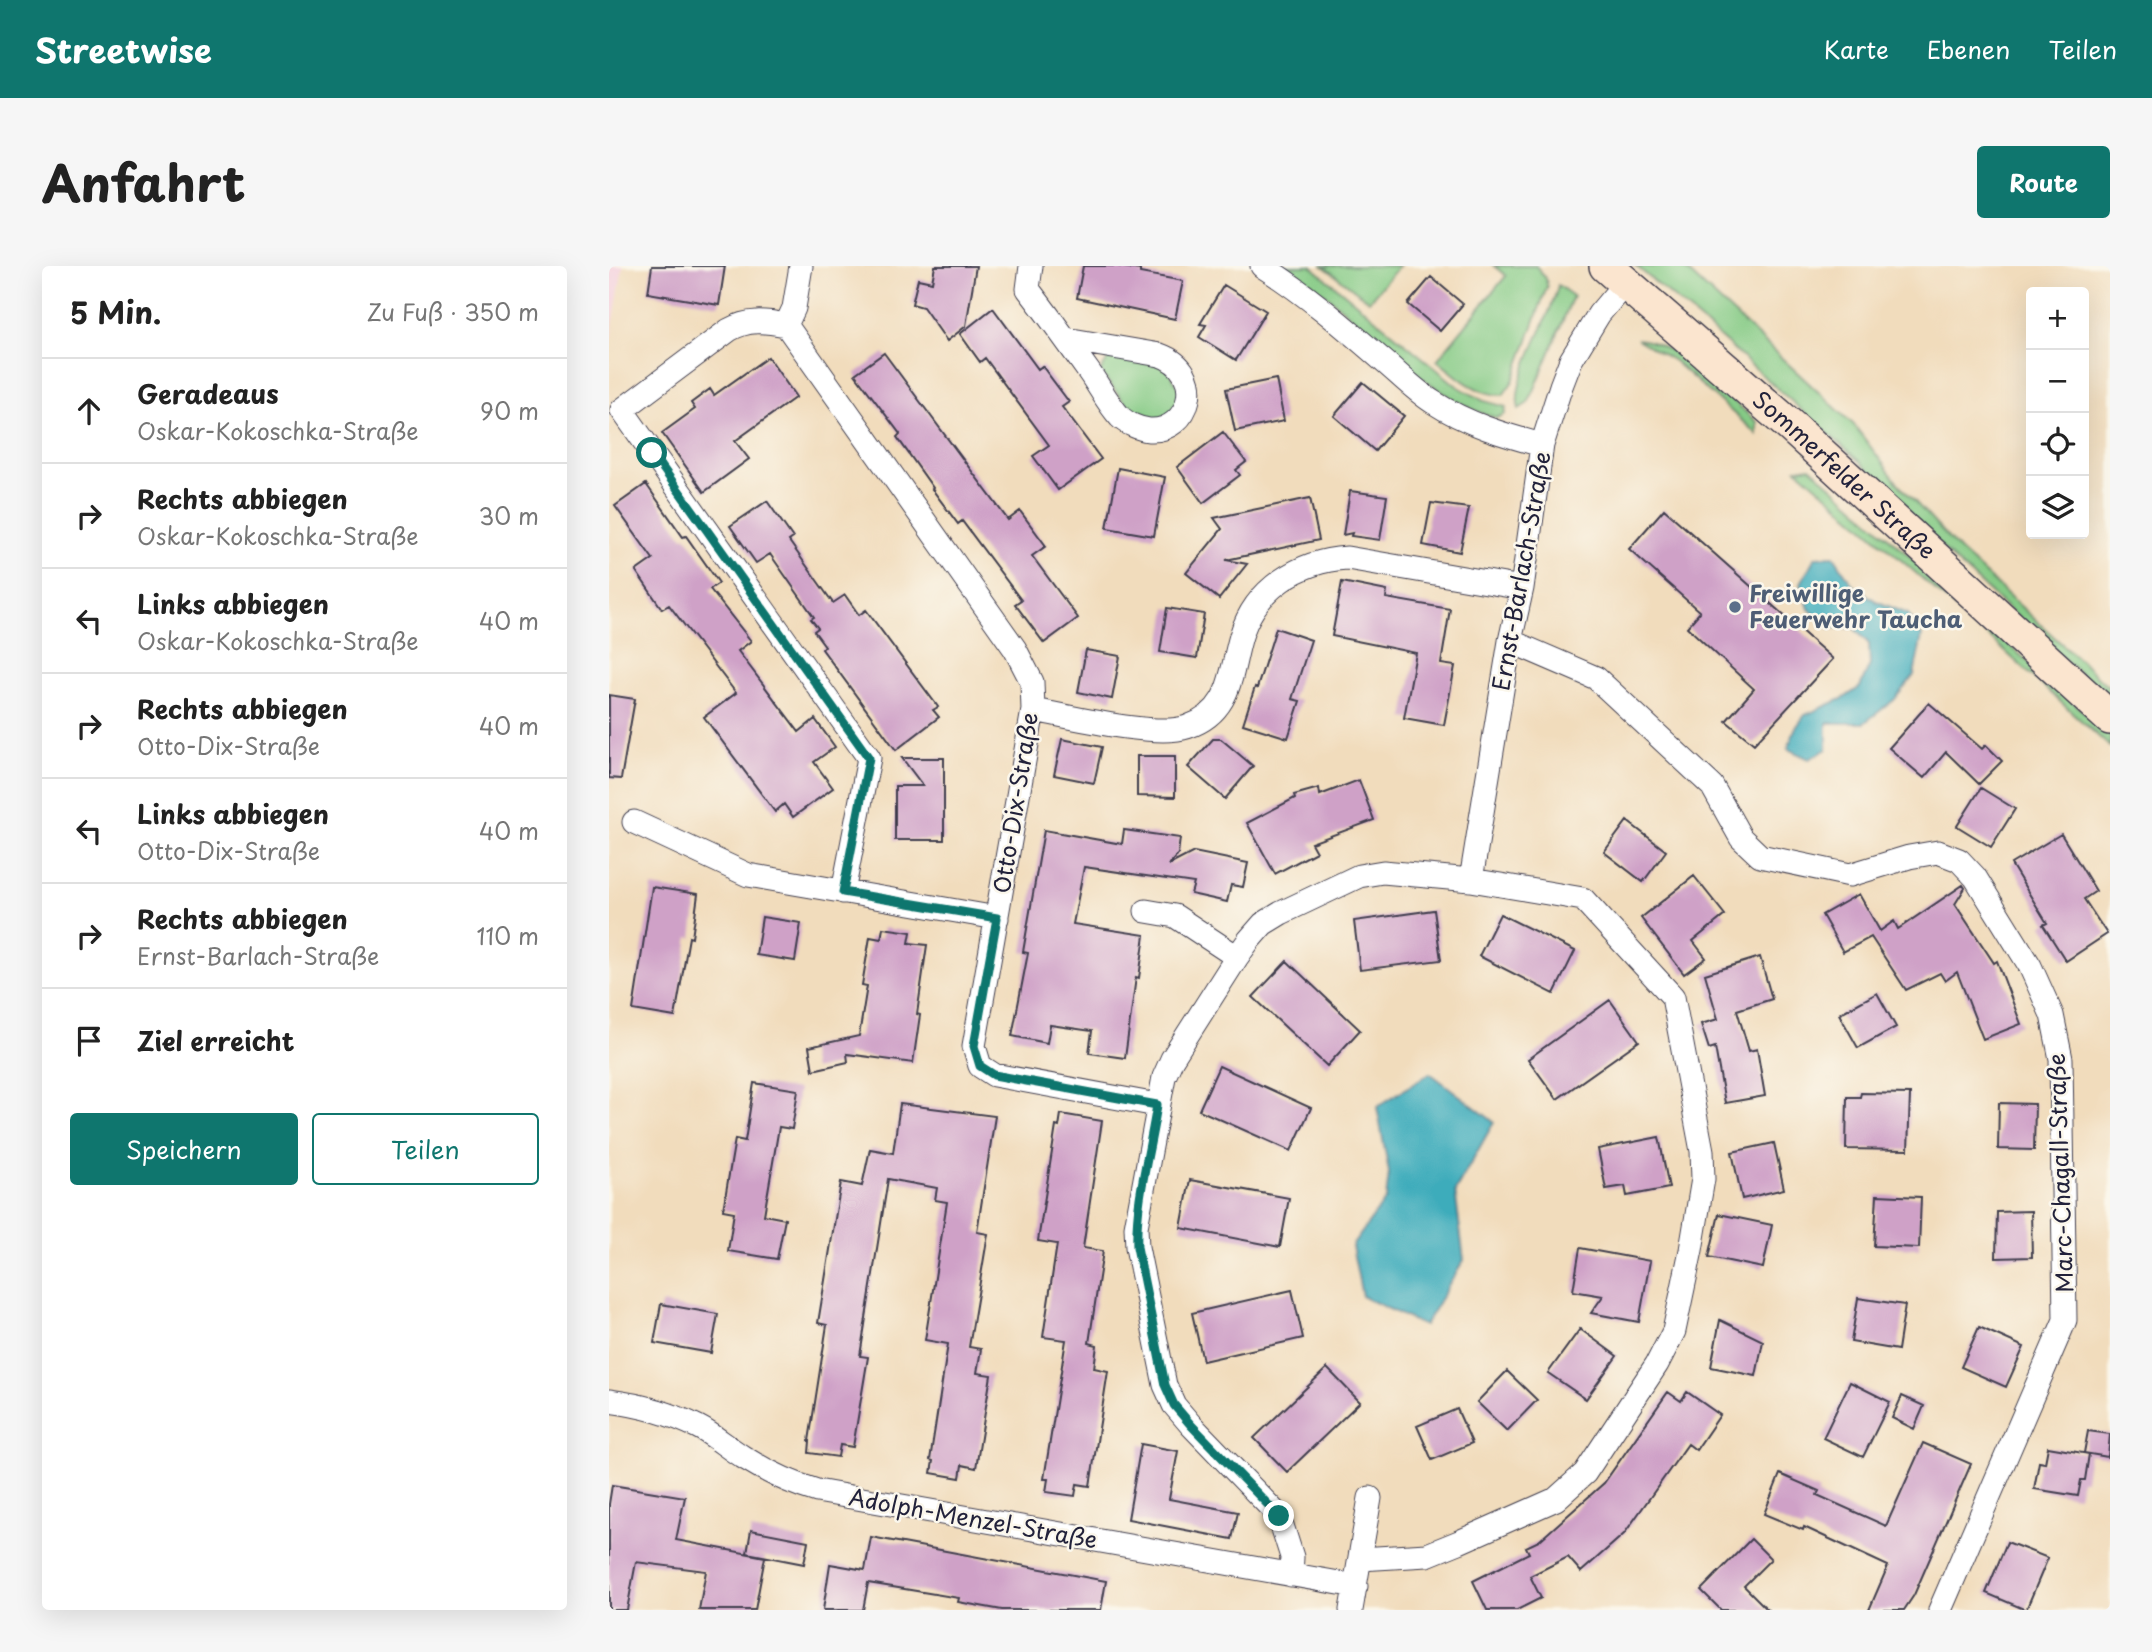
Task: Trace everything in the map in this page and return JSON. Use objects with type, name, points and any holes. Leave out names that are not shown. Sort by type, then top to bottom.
[{"type":"main road","name":"Sommerfelder Straße","points":[[1616,274],[1803,437],[2110,718]]},
{"type":"street","points":[[801,266],[794,308],[786,325],[764,321],[741,323],[622,410],[869,758],[843,892]]},
{"type":"street","points":[[1031,266],[1028,289],[1120,417],[1148,430],[1176,421],[1184,410],[1189,400],[1188,381],[1180,365],[1171,358],[1066,339]]},
{"type":"street","points":[[1262,266],[1296,287],[1431,401],[1460,418],[1542,445]]},
{"type":"street","name":"Ernst-Barlach-Straße","points":[[1471,880],[1510,641],[1522,588],[1542,445],[1571,360],[1599,314],[1616,274]]},
{"type":"street","name":"Otto-Dix-Straße","points":[[786,325],[1015,649],[1031,682],[1033,710],[974,1046],[980,1066],[994,1075],[1157,1105]]},
{"type":"street","points":[[1033,710],[1140,729],[1163,731],[1187,728],[1220,705],[1229,689],[1242,635],[1261,598],[1295,572],[1332,559],[1347,558],[1522,588]]},
{"type":"street","name":"Marc-Chagall-Straße","points":[[1510,641],[1596,678],[1712,786],[1741,838],[1760,856],[1850,875],[1909,857],[1938,852],[1958,860],[1975,877],[2030,966],[2052,1014],[2061,1059],[2065,1320],[1940,1610]]},
{"type":"street","points":[[634,822],[748,875],[997,918]]},
{"type":"street","points":[[1291,1574],[1291,1557],[1279,1516],[1191,1425],[1174,1405],[1165,1385],[1136,1237],[1139,1204],[1164,1077],[1172,1059],[1237,957],[1263,924],[1359,876],[1406,872],[1583,899],[1673,997],[1702,1151],[1703,1178],[1674,1331],[1657,1364],[1585,1473],[1556,1499],[1427,1555],[1360,1559]]},
{"type":"street","points":[[1146,911],[1175,916],[1237,957]]},
{"type":"street","name":"Adolph-Menzel-Straße","points":[[609,1401],[656,1410],[701,1428],[769,1472],[817,1492],[1356,1586]]},
{"type":"street","points":[[1351,1610],[1370,1498]]},
{"type":"shaded area","points":[[609,266],[623,266],[609,348]]},
{"type":"green space","points":[[1285,266],[1311,266],[1457,386],[1484,401],[1506,407],[1505,414],[1497,418],[1450,397],[1405,364],[1321,291]]},
{"type":"green space","points":[[1323,266],[1399,266],[1369,301]]},
{"type":"green space","points":[[1494,266],[1536,266],[1546,279],[1547,287],[1513,381],[1503,395],[1476,388],[1437,360],[1506,276]]},
{"type":"green space","points":[[1636,266],[1682,266],[1854,425],[1897,482],[1960,551],[2110,688],[2110,701],[1952,558],[1860,462]]},
{"type":"green space","points":[[1558,285],[1573,296],[1534,391],[1528,403],[1519,409],[1520,382]]},
{"type":"green space","points":[[1637,339],[1652,342],[1668,350],[1701,372],[1757,422],[1757,434],[1674,361]]},
{"type":"green space","points":[[1111,354],[1160,365],[1170,372],[1181,392],[1169,417],[1148,420],[1134,414],[1100,372]]},
{"type":"green space","points":[[1810,467],[2110,735],[2110,747],[1797,469]]},
{"type":"water","points":[[1834,556],[1853,585],[1876,601],[1908,614],[1922,636],[1914,675],[1894,700],[1864,723],[1827,723],[1827,749],[1809,759],[1788,749],[1795,729],[1805,715],[1844,698],[1860,687],[1870,665],[1869,644],[1854,628],[1830,628],[1809,609],[1801,583],[1815,557]]},
{"type":"water","points":[[1430,1073],[1494,1122],[1455,1191],[1464,1260],[1424,1326],[1362,1296],[1352,1246],[1386,1199],[1389,1172],[1377,1107]]},
{"type":"building","points":[[652,266],[725,266],[719,305],[648,293]]},
{"type":"building","points":[[935,266],[976,266],[966,326],[947,341],[923,307],[912,304],[918,279],[932,282]]},
{"type":"building","points":[[1083,266],[1117,266],[1183,281],[1175,319],[1077,298]]},
{"type":"building","points":[[1431,277],[1463,304],[1440,331],[1408,304]]},
{"type":"building","points":[[1224,285],[1266,311],[1236,360],[1199,337],[1206,325],[1200,324]]},
{"type":"building","points":[[993,308],[1038,369],[1042,366],[1069,402],[1062,407],[1101,459],[1058,490],[1033,456],[1049,445],[985,358],[980,362],[960,334]]},
{"type":"building","points":[[884,353],[1008,520],[1020,511],[1046,546],[1032,556],[1078,618],[1044,643],[1015,604],[1021,600],[962,521],[958,524],[932,489],[897,437],[900,434],[855,374]]},
{"type":"building","points":[[768,357],[796,397],[735,441],[749,459],[704,492],[662,433],[695,409],[691,403],[710,389],[714,395]]},
{"type":"building","points":[[1276,379],[1284,421],[1235,431],[1226,389]]},
{"type":"building","points":[[1363,382],[1404,416],[1375,451],[1334,416]]},
{"type":"building","points":[[1223,432],[1246,462],[1236,470],[1240,475],[1203,503],[1177,467]]},
{"type":"building","points":[[1118,468],[1165,477],[1154,536],[1107,528]]},
{"type":"building","points":[[646,484],[719,583],[710,589],[751,641],[738,651],[799,732],[815,719],[835,747],[814,762],[833,788],[793,817],[784,804],[775,812],[704,717],[736,693],[669,605],[662,609],[636,571],[653,559],[615,506]]},
{"type":"building","points":[[1350,491],[1387,496],[1380,540],[1351,536],[1352,533],[1343,535]]},
{"type":"building","points":[[1310,498],[1319,540],[1226,560],[1247,564],[1219,599],[1186,573],[1222,529],[1214,518]]},
{"type":"building","points":[[767,501],[793,538],[789,541],[833,603],[845,595],[859,615],[866,610],[938,707],[933,710],[939,717],[896,750],[822,649],[825,646],[814,631],[818,628],[811,619],[814,617],[770,554],[756,563],[730,526]]},
{"type":"building","points":[[1431,503],[1469,508],[1460,552],[1423,545]]},
{"type":"building","name":"Freiwillige Feuerwehr Taucha","points":[[1664,509],[1833,659],[1754,744],[1726,721],[1754,689],[1687,627],[1700,612],[1629,549]]},
{"type":"building","points":[[1342,582],[1387,591],[1386,598],[1450,609],[1441,664],[1455,666],[1444,725],[1404,718],[1416,653],[1332,636]]},
{"type":"building","points":[[1167,608],[1204,614],[1197,658],[1160,652]]},
{"type":"building","points":[[1276,628],[1311,640],[1292,699],[1300,701],[1288,738],[1243,724]]},
{"type":"building","points":[[1086,650],[1120,656],[1112,699],[1078,692]]},
{"type":"building","points":[[609,695],[635,699],[621,779],[609,778]]},
{"type":"building","points":[[1929,703],[1982,749],[1986,745],[2002,761],[1979,784],[1946,752],[1924,778],[1889,748]]},
{"type":"building","points":[[1062,739],[1102,747],[1094,783],[1054,775]]},
{"type":"building","points":[[1213,739],[1221,739],[1253,766],[1225,799],[1188,767]]},
{"type":"building","points":[[1137,756],[1175,756],[1175,797],[1137,796]]},
{"type":"building","points":[[902,758],[944,758],[944,840],[895,840],[895,786],[923,786]]},
{"type":"building","points":[[1359,780],[1374,820],[1311,843],[1316,852],[1275,874],[1247,823],[1295,798],[1294,795],[1319,788],[1320,795]]},
{"type":"building","points":[[1981,788],[2015,809],[1991,847],[1957,826]]},
{"type":"building","points":[[1627,821],[1666,851],[1643,882],[1604,852]]},
{"type":"building","points":[[1044,830],[1122,844],[1124,830],[1180,838],[1178,854],[1169,865],[1194,852],[1248,863],[1243,887],[1231,885],[1227,902],[1191,894],[1194,883],[1084,867],[1073,924],[1145,935],[1139,978],[1136,977],[1125,1058],[1089,1053],[1092,1031],[1050,1025],[1047,1043],[1012,1036],[1028,953],[1023,952]]},
{"type":"building","points":[[2061,834],[2096,891],[2084,899],[2107,934],[2066,961],[2043,925],[2047,923],[2011,864]]},
{"type":"building","points":[[1694,876],[1725,915],[1693,941],[1706,958],[1684,974],[1641,918]]},
{"type":"building","points":[[1963,885],[1965,888],[1955,904],[1994,963],[1997,961],[2021,1024],[1983,1039],[1957,972],[1945,981],[1940,973],[1906,990],[1871,937],[1843,952],[1822,915],[1859,894],[1880,931],[1894,921],[1898,929]]},
{"type":"building","points":[[652,887],[698,894],[692,938],[689,937],[675,1017],[633,1010]]},
{"type":"building","points":[[1434,910],[1441,960],[1360,970],[1354,921]]},
{"type":"building","points":[[1500,914],[1575,951],[1554,994],[1479,956]]},
{"type":"building","points":[[762,917],[801,923],[795,961],[756,955]]},
{"type":"building","points":[[883,928],[911,932],[909,943],[927,945],[913,1063],[847,1054],[848,1062],[813,1070],[809,1047],[859,1036],[867,986],[862,985],[870,937],[881,939]]},
{"type":"building","points":[[1760,957],[1772,999],[1737,1010],[1749,1051],[1757,1049],[1765,1096],[1725,1103],[1715,1047],[1709,1049],[1701,1024],[1718,1019],[1705,974]]},
{"type":"building","points":[[1287,961],[1360,1030],[1327,1066],[1253,997]]},
{"type":"building","points":[[1877,993],[1896,1027],[1858,1048],[1839,1014]]},
{"type":"building","points":[[1610,1000],[1639,1041],[1557,1099],[1528,1059]]},
{"type":"building","points":[[1219,1066],[1311,1108],[1291,1151],[1199,1110]]},
{"type":"building","points":[[754,1083],[798,1090],[792,1129],[779,1127],[764,1215],[785,1219],[777,1259],[728,1251],[734,1212],[723,1210],[735,1139],[745,1141]]},
{"type":"building","points":[[1861,1093],[1910,1094],[1908,1150],[1846,1149],[1847,1097],[1860,1097]]},
{"type":"building","points":[[1999,1103],[2035,1104],[2034,1150],[1998,1149]]},
{"type":"building","points":[[900,1104],[995,1116],[977,1232],[988,1234],[969,1347],[981,1349],[977,1373],[991,1375],[976,1468],[962,1465],[960,1478],[931,1473],[933,1461],[930,1460],[948,1344],[925,1340],[947,1202],[935,1200],[937,1188],[888,1179],[860,1356],[868,1357],[853,1447],[840,1445],[838,1457],[809,1453],[827,1325],[818,1323],[841,1182],[862,1186],[870,1149],[893,1153]]},
{"type":"building","points":[[1061,1114],[1102,1121],[1083,1248],[1103,1251],[1089,1343],[1097,1345],[1094,1368],[1108,1371],[1090,1486],[1077,1484],[1075,1496],[1046,1492],[1048,1479],[1044,1479],[1066,1340],[1043,1337],[1057,1244],[1038,1241],[1056,1126],[1059,1127]]},
{"type":"building","points":[[1659,1137],[1669,1188],[1627,1196],[1625,1186],[1606,1189],[1598,1149]]},
{"type":"building","points":[[1774,1143],[1784,1189],[1742,1199],[1732,1152]]},
{"type":"building","points":[[1190,1180],[1289,1198],[1280,1247],[1181,1228]]},
{"type":"building","points":[[1877,1195],[1921,1197],[1919,1248],[1874,1246]]},
{"type":"building","points":[[2031,1211],[2032,1257],[1996,1258],[1997,1212]]},
{"type":"building","points":[[1719,1214],[1772,1225],[1763,1268],[1709,1257]]},
{"type":"building","points":[[1580,1248],[1650,1261],[1639,1322],[1591,1313],[1603,1296],[1573,1291]]},
{"type":"building","points":[[1292,1290],[1303,1338],[1203,1361],[1192,1313]]},
{"type":"building","points":[[1858,1298],[1905,1305],[1898,1350],[1851,1342]]},
{"type":"building","points":[[661,1304],[718,1314],[711,1353],[654,1343]]},
{"type":"building","points":[[1720,1320],[1763,1341],[1756,1376],[1711,1367]]},
{"type":"building","points":[[1979,1327],[2024,1347],[2006,1387],[1961,1367]]},
{"type":"building","points":[[1580,1329],[1617,1356],[1586,1399],[1548,1373]]},
{"type":"building","points":[[1327,1368],[1360,1402],[1287,1472],[1254,1438]]},
{"type":"building","points":[[1507,1371],[1537,1400],[1507,1431],[1477,1402]]},
{"type":"building","points":[[1850,1382],[1890,1402],[1863,1457],[1823,1438]]},
{"type":"building","points":[[1668,1392],[1681,1401],[1687,1392],[1720,1415],[1696,1450],[1688,1444],[1624,1534],[1581,1572],[1568,1557],[1530,1576],[1541,1598],[1517,1610],[1487,1610],[1473,1581],[1529,1553],[1526,1547],[1539,1541],[1604,1483]]},
{"type":"building","points":[[1902,1396],[1924,1406],[1914,1429],[1892,1418]]},
{"type":"building","points":[[1457,1409],[1472,1443],[1432,1460],[1417,1426]]},
{"type":"building","points":[[2088,1431],[2110,1434],[2108,1457],[2084,1453]]},
{"type":"building","points":[[1923,1443],[1971,1464],[1914,1595],[1904,1610],[1869,1610],[1888,1566],[1804,1527],[1803,1530],[1764,1514],[1780,1474],[1819,1491],[1817,1495],[1886,1526]]},
{"type":"building","points":[[1141,1444],[1178,1451],[1169,1499],[1238,1512],[1232,1539],[1128,1519]]},
{"type":"building","points":[[2048,1447],[2089,1454],[2085,1480],[2081,1480],[2078,1496],[2034,1489],[2039,1462],[2045,1463]]},
{"type":"building","points":[[612,1485],[685,1497],[676,1540],[765,1557],[755,1610],[699,1610],[706,1571],[636,1562],[627,1610],[609,1610],[609,1504]]},
{"type":"building","points":[[751,1530],[808,1541],[804,1564],[747,1553]]},
{"type":"building","points":[[871,1537],[1106,1581],[1101,1610],[1002,1610],[958,1602],[959,1598],[868,1583],[863,1610],[823,1610],[830,1564],[865,1570]]},
{"type":"building","points":[[1751,1539],[1771,1559],[1744,1586],[1768,1610],[1721,1610],[1701,1590]]},
{"type":"building","points":[[2007,1542],[2048,1558],[2026,1610],[1986,1593]]},
{"type":"place","name":"Freiwillige Feuerwehr Taucha","points":[[1735,607]]},
{"type":"route","points":[[652,453],[869,758],[843,892],[997,918],[974,1046],[980,1066],[994,1075],[1157,1105],[1136,1227],[1137,1247],[1165,1385],[1174,1405],[1191,1425],[1279,1516]]}]
